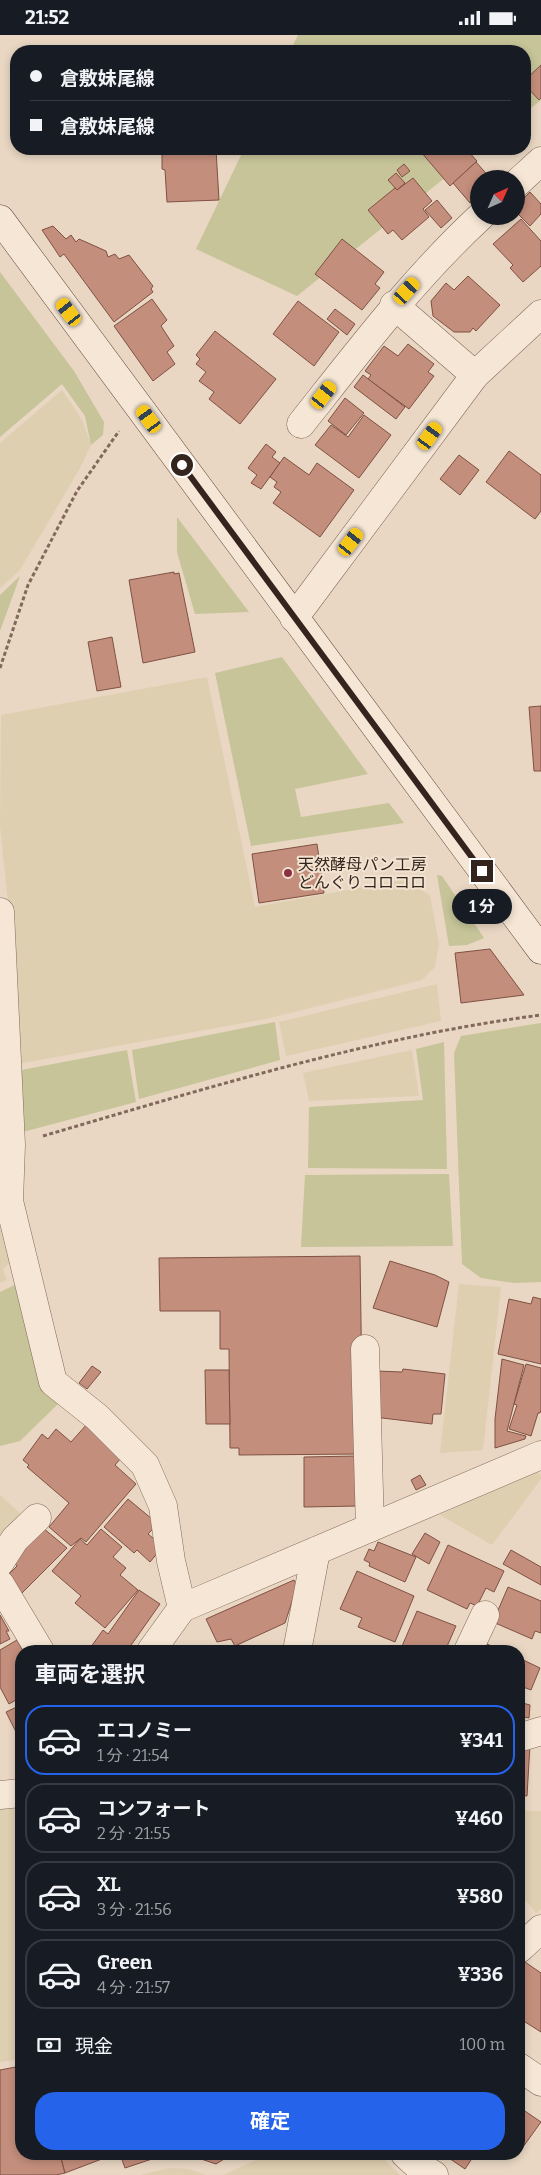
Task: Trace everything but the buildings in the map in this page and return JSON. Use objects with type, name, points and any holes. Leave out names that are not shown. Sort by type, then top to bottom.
[{"type":"street","points":[[525,176],[541,161]]},
{"type":"street","points":[[0,219],[541,950]]},
{"type":"street","points":[[301,424],[394,305],[446,248],[471,225]]},
{"type":"street","points":[[394,305],[475,375]]},
{"type":"street","points":[[294,618],[475,375],[541,315]]},
{"type":"street","points":[[0,912],[9,1201],[53,1382],[97,1417],[145,1465],[163,1506],[182,1608]]},
{"type":"street","points":[[366,1349],[370,1528]]},
{"type":"street","points":[[156,1645],[182,1608],[541,1455]]},
{"type":"street","points":[[0,1562],[15,1539],[37,1518]]},
{"type":"street","points":[[298,1645],[316,1551]]},
{"type":"street","points":[[0,1584],[36,1645]]},
{"type":"street","points":[[471,1645],[485,1615]]},
{"type":"street","points":[[525,1735],[541,1731]]},
{"type":"street","points":[[0,1795],[15,1794]]},
{"type":"street","points":[[525,1944],[541,1929]]},
{"type":"street","points":[[525,2071],[541,2082]]},
{"type":"street","points":[[412,2160],[434,2175]]},
{"type":"path","points":[[0,668],[28,585],[77,491],[138,404]]},
{"type":"path","points":[[7,1162],[300,1062],[476,1023],[541,1015]]},
{"type":"shaded area","points":[[298,35],[541,35],[541,100],[531,108],[531,45],[293,45]]},
{"type":"shaded area","points":[[241,155],[473,155],[297,296],[196,249]]},
{"type":"shaded area","points":[[0,272],[74,371],[104,422],[103,435],[91,445],[85,416],[62,384],[0,437]]},
{"type":"shaded area","points":[[62,390],[82,420],[91,445],[80,468],[20,570],[0,588],[0,443]]},
{"type":"shaded area","points":[[177,517],[249,612],[195,614],[177,552]]},
{"type":"shaded area","points":[[20,576],[0,631],[0,595]]},
{"type":"shaded area","points":[[282,657],[368,774],[295,789],[301,817],[389,803],[404,823],[251,846],[215,673]]},
{"type":"shaded area","points":[[207,677],[255,907],[408,879],[430,896],[439,944],[435,967],[422,980],[266,1019],[17,1064],[8,902],[0,827],[1,715]]},
{"type":"shaded area","points":[[437,875],[442,876],[484,938],[467,945],[449,946]]},
{"type":"shaded area","points":[[437,984],[441,1021],[286,1056],[279,1022]]},
{"type":"shaded area","points":[[275,1022],[280,1060],[139,1099],[132,1050]]},
{"type":"shaded area","points":[[541,1023],[541,1282],[514,1283],[481,1278],[462,1264],[454,1053],[461,1036]]},
{"type":"shaded area","points":[[444,1042],[447,1169],[308,1168],[309,1107],[423,1100],[416,1049]]},
{"type":"shaded area","points":[[127,1050],[136,1102],[19,1133],[16,1071]]},
{"type":"shaded area","points":[[412,1050],[419,1096],[309,1101],[303,1073]]},
{"type":"shaded area","points":[[449,1174],[453,1246],[301,1247],[305,1175]]},
{"type":"shaded area","points":[[0,1199],[13,1259],[3,1269],[7,1280],[0,1283]]},
{"type":"shaded area","points":[[19,1283],[59,1403],[20,1441],[0,1446],[0,1292]]},
{"type":"shaded area","points":[[459,1284],[501,1287],[483,1450],[440,1453]]},
{"type":"shaded area","points":[[535,1469],[541,1475],[541,1479],[492,1545],[440,1515]]},
{"type":"shaded area","points":[[0,1495],[24,1517],[0,1547]]},
{"type":"shaded area","points":[[15,1804],[15,2060],[0,2062],[0,1805]]},
{"type":"shaded area","points":[[525,1811],[541,1811],[541,1909],[536,1913],[525,1899]]},
{"type":"shaded area","points":[[256,2160],[385,2160],[400,2175],[223,2175]]},
{"type":"shaded area","points":[[169,2168],[189,2169],[206,2175],[141,2175]]},
{"type":"place","name":"天然酵母パン工房 どんぐりコロコロ","points":[[288,873]]},
{"type":"route","points":[[182,465],[482,871]]}]
